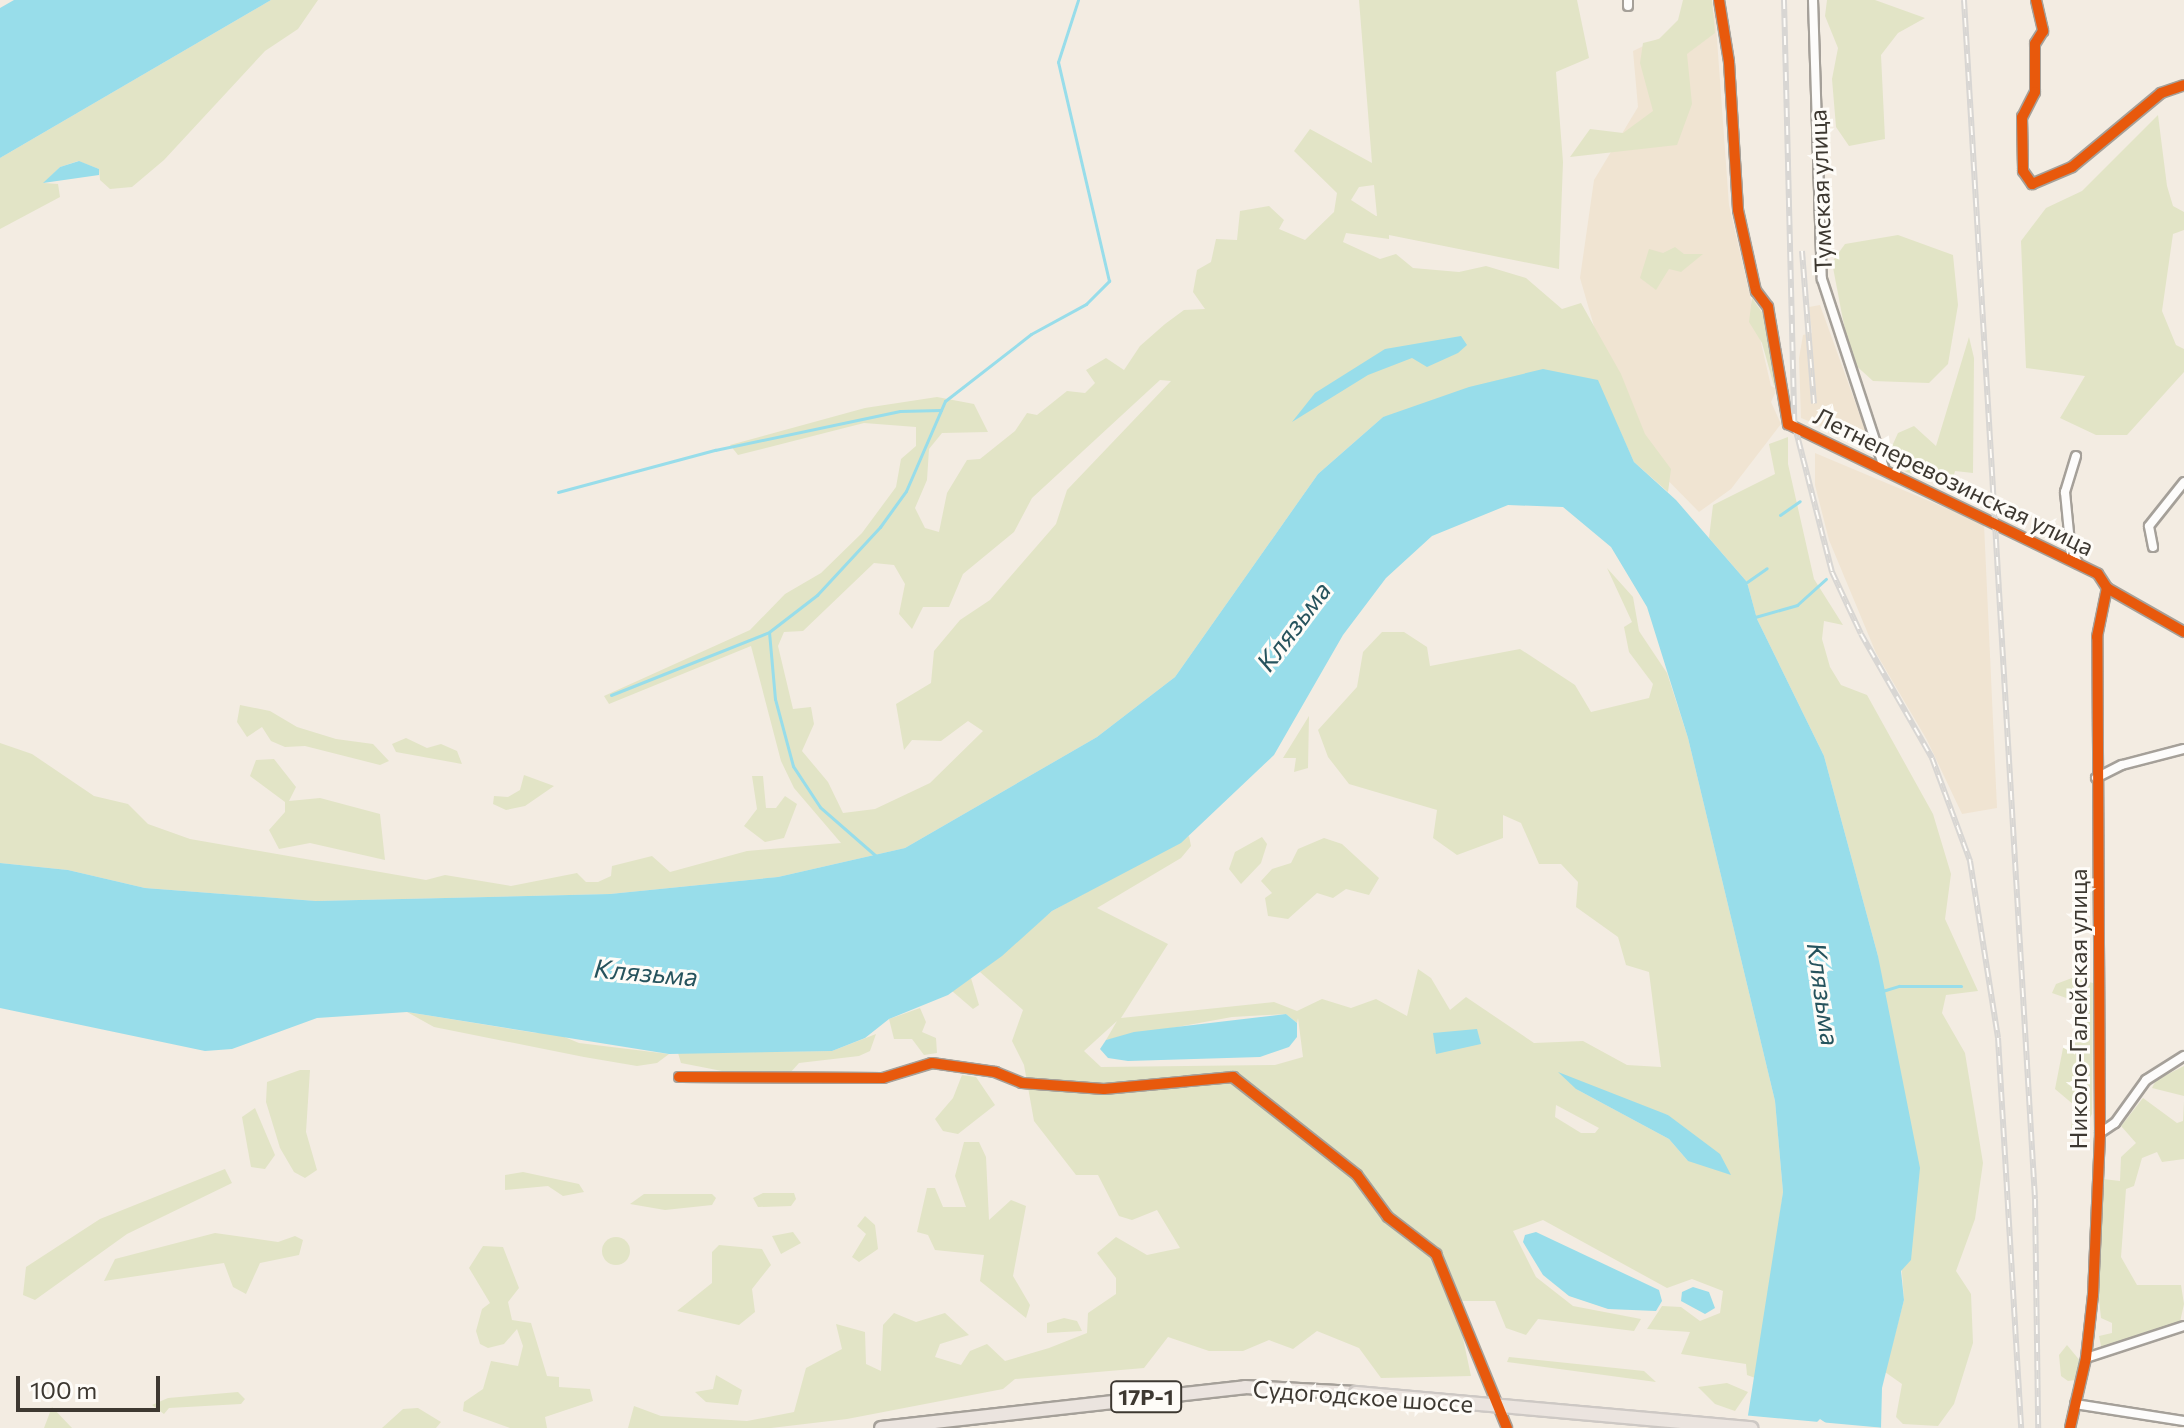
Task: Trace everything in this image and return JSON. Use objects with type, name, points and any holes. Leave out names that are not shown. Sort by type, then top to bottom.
[{"type":"main road","name":"Судогодское шоссе","points":[[881,1428],[938,1425],[1245,1387],[1356,1393],[1751,1428]]},
{"type":"street","name":"Летнеперевозинская улица","points":[[1719,0],[1729,62],[1738,210],[1756,291],[1768,307],[1786,419],[2098,574],[2107,588],[2184,632]]},
{"type":"street","name":"Тумская улица","points":[[1813,0],[1822,279],[1884,468]]},
{"type":"street","points":[[2036,0],[2043,31],[2035,44],[2035,92],[2022,117],[2023,171],[2032,184],[2072,167],[2161,93],[2184,85]]},
{"type":"street","points":[[2076,456],[2065,492],[2070,543],[2078,565]]},
{"type":"street","points":[[2153,547],[2149,526],[2184,482]]},
{"type":"street","name":"Николо-Галейская улица","points":[[2070,1428],[2086,1358],[2100,1133],[2097,637],[2107,588]]},
{"type":"street","points":[[2096,778],[2122,765],[2184,749]]},
{"type":"street","points":[[2100,1133],[2115,1123],[2146,1080],[2184,1056]]},
{"type":"street","points":[[679,1077],[883,1078],[932,1063],[995,1072],[1022,1083],[1104,1089],[1233,1077],[1357,1175],[1388,1217],[1436,1254],[1507,1428]]},
{"type":"street","points":[[2086,1358],[2184,1326]]},
{"type":"street","points":[[2075,1404],[2184,1421]]},
{"type":"shaded area","points":[[1715,12],[1729,205],[1771,386],[1777,389],[1771,402],[1781,424],[1731,489],[1699,512],[1644,456],[1607,371],[1580,278],[1594,180],[1638,107],[1633,51]]},
{"type":"shaded area","points":[[1820,305],[1867,435],[1863,443],[1801,418],[1799,358],[1803,335],[1812,333],[1809,307]]},
{"type":"shaded area","points":[[1815,453],[1984,524],[1997,808],[1962,814],[1927,740],[1876,653],[1829,540],[1815,485]]},
{"type":"green space","points":[[271,0],[318,0],[298,29],[265,51],[164,160],[132,187],[110,189],[100,180],[99,169],[78,161],[60,167],[44,183],[58,184],[60,197],[0,229],[0,158]]},
{"type":"green space","points":[[1359,0],[1577,0],[1589,58],[1556,72],[1563,162],[1559,269],[1389,235],[1389,239],[1346,233],[1343,242],[1380,259],[1396,254],[1413,268],[1459,272],[1486,266],[1526,278],[1562,309],[1581,303],[1621,374],[1645,434],[1671,469],[1668,492],[1634,462],[1597,380],[1383,417],[1318,474],[1175,677],[1097,737],[905,848],[778,877],[610,894],[316,901],[145,888],[68,870],[0,863],[0,743],[32,754],[94,796],[128,804],[148,824],[190,839],[426,880],[445,875],[511,886],[577,873],[586,882],[598,882],[611,876],[612,866],[652,856],[670,872],[747,851],[841,843],[794,788],[781,761],[751,646],[609,704],[604,696],[750,630],[785,594],[821,573],[862,533],[896,487],[901,459],[916,446],[916,427],[864,423],[738,455],[730,445],[865,408],[937,397],[974,404],[988,432],[942,433],[929,449],[927,480],[915,508],[925,528],[939,532],[947,493],[967,460],[980,459],[1015,431],[1027,413],[1037,415],[1067,391],[1085,393],[1095,383],[1086,370],[1106,358],[1124,370],[1140,346],[1165,324],[1184,310],[1205,309],[1193,292],[1197,270],[1211,262],[1216,239],[1237,240],[1240,211],[1269,206],[1284,220],[1279,229],[1305,240],[1334,212],[1337,193],[1294,151],[1310,129],[1372,163]],"holes":[[[1374,185],[1377,216],[1351,200],[1359,187]],[[1160,380],[1171,381],[1067,490],[1056,524],[990,600],[960,620],[934,651],[931,683],[896,704],[904,750],[912,740],[941,741],[968,721],[983,731],[930,783],[875,809],[843,813],[828,782],[802,751],[814,724],[811,707],[793,709],[778,646],[784,632],[803,631],[874,563],[894,565],[905,584],[899,614],[912,629],[923,607],[949,607],[963,574],[1014,532],[1032,498]]]},
{"type":"green space","points":[[1683,0],[1712,0],[1715,33],[1687,54],[1692,104],[1677,145],[1570,157],[1590,129],[1623,133],[1653,111],[1640,63],[1643,43],[1659,39],[1678,20]]},
{"type":"green space","points":[[1827,0],[1875,0],[1925,18],[1898,33],[1881,55],[1885,139],[1849,146],[1836,127],[1832,79],[1838,48],[1825,16]]},
{"type":"green space","points":[[2158,115],[2167,186],[2173,206],[2184,212],[2184,230],[2173,234],[2162,311],[2176,345],[2184,349],[2184,372],[2127,435],[2096,435],[2060,418],[2085,376],[2026,368],[2021,241],[2046,208],[2082,191]]},
{"type":"green space","points":[[1898,235],[1953,255],[1958,305],[1948,364],[1929,383],[1873,381],[1852,362],[1842,315],[1832,262],[1845,244]]},
{"type":"green space","points":[[1675,247],[1684,254],[1703,254],[1681,272],[1669,269],[1656,290],[1640,278],[1649,249],[1663,253]]},
{"type":"green space","points":[[1752,298],[1764,315],[1779,382],[1774,386],[1762,343],[1749,322]]},
{"type":"green space","points":[[1969,337],[1974,358],[1973,473],[1955,471],[1951,486],[1906,472],[1888,455],[1898,433],[1914,426],[1936,446]]},
{"type":"green space","points":[[1788,437],[1788,464],[1814,579],[1843,625],[1824,621],[1822,639],[1830,667],[1841,685],[1867,695],[1933,814],[1951,874],[1945,919],[1978,991],[1946,995],[1942,1013],[1965,1053],[1983,1163],[1975,1219],[1956,1271],[1971,1294],[1973,1343],[1954,1404],[1938,1426],[1903,1424],[1896,1417],[1902,1384],[1885,1372],[1904,1300],[1878,956],[1824,756],[1757,619],[1747,582],[1709,538],[1713,505],[1775,474],[1769,444]]},
{"type":"green space","points":[[1607,568],[1633,597],[1639,631],[1667,673],[1688,738],[1775,1101],[1783,1192],[1758,1379],[1747,1375],[1746,1364],[1681,1354],[1690,1332],[1647,1329],[1662,1306],[1681,1307],[1700,1321],[1720,1313],[1723,1291],[1692,1279],[1667,1288],[1543,1220],[1513,1231],[1536,1277],[1573,1306],[1641,1319],[1634,1331],[1538,1319],[1526,1335],[1506,1328],[1495,1301],[1455,1301],[1471,1376],[1381,1378],[1359,1348],[1317,1331],[1293,1349],[1269,1340],[1243,1351],[1209,1351],[1168,1337],[1144,1368],[1015,1379],[1003,1389],[847,1419],[771,1428],[628,1428],[634,1406],[661,1416],[747,1421],[794,1412],[806,1368],[842,1349],[836,1324],[865,1332],[866,1364],[881,1371],[883,1325],[894,1313],[916,1322],[945,1313],[969,1335],[940,1344],[935,1357],[961,1365],[970,1351],[987,1344],[1005,1361],[1049,1348],[1087,1333],[1088,1313],[1116,1294],[1116,1278],[1097,1253],[1116,1237],[1147,1255],[1180,1248],[1157,1210],[1132,1220],[1119,1216],[1098,1175],[1076,1175],[1034,1121],[1024,1065],[1012,1041],[1023,1010],[980,972],[1052,911],[1189,836],[1191,846],[1181,858],[1097,908],[1168,944],[1121,1018],[1274,1002],[1297,1011],[1322,999],[1351,1008],[1376,999],[1407,1016],[1418,969],[1431,978],[1450,1010],[1466,997],[1534,1043],[1583,1041],[1627,1065],[1661,1067],[1649,972],[1626,965],[1618,937],[1576,907],[1578,882],[1561,864],[1539,864],[1521,823],[1503,815],[1503,838],[1457,855],[1433,838],[1437,810],[1349,784],[1328,757],[1318,730],[1357,687],[1363,652],[1382,632],[1404,632],[1427,647],[1430,666],[1520,649],[1575,685],[1591,712],[1649,698],[1653,684],[1629,652],[1624,627],[1632,622]],"holes":[[[1286,1014],[1297,1023],[1298,1018],[1303,1057],[1275,1065],[1101,1067],[1084,1051],[1117,1021],[1106,1040],[1232,1017]],[[1576,1089],[1668,1115],[1688,1161],[1669,1139]],[[1556,1105],[1599,1128],[1595,1133],[1581,1133],[1555,1117]]]},
{"type":"green space","points":[[240,705],[270,711],[297,727],[336,739],[373,744],[389,761],[380,765],[305,746],[285,747],[271,741],[262,727],[247,737],[237,722]]},
{"type":"green space","points":[[1309,716],[1308,768],[1294,772],[1296,758],[1283,758]]},
{"type":"green space","points":[[406,738],[427,748],[441,744],[457,751],[462,764],[396,752],[392,744]]},
{"type":"green space","points":[[274,759],[296,787],[289,801],[320,798],[380,814],[385,860],[310,843],[279,849],[269,830],[285,812],[285,802],[250,776],[256,760]]},
{"type":"green space","points":[[524,775],[554,786],[525,806],[506,810],[493,804],[494,796],[508,797],[520,790]]},
{"type":"green space","points":[[752,776],[763,776],[766,808],[776,808],[785,796],[797,804],[784,838],[765,842],[744,826],[757,809]]},
{"type":"green space","points":[[1262,837],[1267,844],[1261,863],[1241,884],[1229,869],[1235,852]]},
{"type":"green space","points":[[1324,838],[1342,844],[1379,878],[1369,895],[1346,889],[1333,898],[1317,893],[1288,919],[1268,916],[1265,898],[1272,893],[1261,881],[1272,869],[1291,863],[1298,849]]},
{"type":"green space","points":[[971,978],[979,1005],[973,1009],[952,991]]},
{"type":"green space","points":[[2072,978],[2093,983],[2092,1114],[2085,1127],[2071,1128],[2074,1105],[2055,1089],[2063,1048],[2077,1041],[2078,1019],[2072,1000],[2052,993],[2056,984]]},
{"type":"green space","points":[[920,1008],[926,1022],[922,1032],[936,1038],[937,1053],[924,1055],[912,1039],[894,1039],[889,1019]]},
{"type":"green space","points":[[407,1012],[536,1033],[550,1031],[579,1043],[669,1054],[657,1063],[637,1066],[434,1027]]},
{"type":"green space","points":[[876,1034],[870,1051],[859,1056],[799,1063],[790,1073],[722,1071],[681,1063],[678,1053],[832,1051]]},
{"type":"green space","points":[[2184,1066],[2184,1096],[2152,1088],[2156,1080]]},
{"type":"green space","points":[[300,1070],[310,1070],[306,1132],[317,1170],[305,1178],[294,1172],[280,1148],[266,1102],[267,1082]]},
{"type":"green space","points":[[962,1075],[976,1077],[995,1105],[958,1134],[943,1131],[935,1119],[953,1098]]},
{"type":"green space","points":[[2143,1098],[2177,1123],[2183,1121],[2184,1101],[2184,1159],[2162,1162],[2157,1152],[2142,1158],[2134,1186],[2126,1189],[2121,1257],[2137,1285],[2181,1285],[2184,1304],[2180,1322],[2102,1351],[2099,1336],[2112,1333],[2112,1323],[2101,1318],[2098,1291],[2103,1179],[2120,1181],[2121,1157],[2136,1143],[2121,1126]]},
{"type":"green space","points":[[255,1108],[275,1155],[265,1169],[251,1167],[242,1117]]},
{"type":"green space","points":[[964,1142],[979,1142],[986,1157],[989,1220],[1011,1200],[1026,1206],[1013,1276],[1030,1305],[1026,1318],[980,1281],[984,1255],[935,1250],[928,1235],[917,1232],[927,1188],[935,1188],[943,1207],[966,1207],[955,1176]]},
{"type":"green space","points":[[225,1169],[232,1183],[127,1234],[35,1300],[23,1295],[26,1267],[100,1219]]},
{"type":"green space","points":[[523,1172],[579,1184],[584,1192],[563,1196],[548,1186],[505,1190],[505,1175]]},
{"type":"green space","points":[[763,1193],[794,1193],[796,1199],[791,1206],[758,1207],[753,1198]]},
{"type":"green space","points":[[644,1194],[712,1194],[716,1198],[712,1205],[665,1210],[630,1204]]},
{"type":"green space","points":[[865,1216],[875,1225],[878,1249],[859,1262],[852,1257],[866,1234],[857,1226]]},
{"type":"green space","points":[[793,1232],[801,1243],[781,1254],[772,1236]]},
{"type":"green space","points":[[215,1233],[278,1242],[295,1236],[303,1240],[299,1255],[260,1263],[246,1294],[233,1287],[224,1263],[104,1281],[115,1259]]},
{"type":"green space","points":[[616,1237],[626,1241],[630,1251],[626,1261],[616,1265],[606,1261],[602,1251],[606,1241]]},
{"type":"green space","points":[[719,1245],[762,1249],[771,1265],[752,1289],[755,1312],[739,1325],[677,1311],[712,1283],[712,1252]]},
{"type":"green space","points":[[483,1246],[503,1247],[519,1288],[508,1302],[512,1320],[531,1323],[547,1376],[559,1377],[559,1387],[590,1389],[593,1401],[545,1417],[547,1428],[510,1428],[463,1411],[464,1402],[483,1389],[491,1361],[518,1366],[523,1346],[517,1329],[504,1344],[488,1348],[480,1344],[476,1331],[482,1309],[490,1303],[469,1268]]},
{"type":"green space","points":[[1064,1318],[1077,1321],[1082,1331],[1047,1333],[1047,1323]]},
{"type":"green space","points":[[2067,1345],[2081,1362],[2075,1380],[2068,1381],[2061,1376],[2059,1355]]},
{"type":"green space","points":[[1509,1357],[1644,1371],[1656,1382],[1507,1362]]},
{"type":"green space","points":[[716,1375],[742,1390],[738,1405],[706,1402],[695,1392],[713,1389]]},
{"type":"green space","points":[[1727,1383],[1748,1392],[1735,1411],[1715,1404],[1698,1387]]},
{"type":"green space","points":[[238,1392],[245,1399],[241,1404],[169,1408],[164,1414],[152,1405],[168,1398]]},
{"type":"green space","points":[[52,1407],[72,1428],[44,1428]]},
{"type":"green space","points":[[418,1408],[441,1422],[436,1428],[382,1428],[403,1409]]},
{"type":"water","points":[[14,0],[271,0],[0,158],[0,8]]},
{"type":"water","points":[[79,161],[99,169],[99,175],[43,183],[60,167]]},
{"type":"water","points":[[1461,336],[1467,345],[1458,353],[1427,367],[1412,358],[1368,375],[1292,422],[1315,393],[1385,349]]},
{"type":"water","name":"Клязьма","points":[[1543,369],[1598,380],[1634,462],[1676,500],[1747,582],[1757,619],[1824,756],[1878,956],[1920,1168],[1911,1260],[1901,1271],[1904,1300],[1882,1388],[1881,1428],[1829,1425],[1820,1419],[1815,1424],[1746,1428],[1783,1192],[1775,1101],[1688,738],[1647,607],[1611,547],[1563,507],[1508,505],[1432,536],[1386,578],[1343,635],[1274,755],[1181,843],[1052,911],[1002,956],[948,995],[889,1019],[865,1038],[832,1051],[669,1054],[407,1012],[317,1018],[232,1049],[205,1051],[0,1008],[0,863],[68,870],[145,888],[316,901],[610,894],[778,877],[905,848],[1097,737],[1175,677],[1318,474],[1383,417],[1469,387]]},
{"type":"water","points":[[1286,1014],[1297,1023],[1297,1037],[1289,1047],[1260,1057],[1128,1061],[1108,1058],[1100,1049],[1106,1040],[1134,1032]]},
{"type":"water","points":[[1477,1029],[1481,1044],[1436,1054],[1433,1033]]},
{"type":"water","points":[[1558,1072],[1668,1115],[1720,1154],[1731,1175],[1688,1161],[1669,1139],[1576,1089]]},
{"type":"water","points":[[1536,1232],[1659,1290],[1662,1301],[1656,1311],[1608,1309],[1569,1296],[1543,1275],[1523,1242],[1525,1235]]},
{"type":"water","points":[[1693,1287],[1709,1292],[1715,1308],[1705,1314],[1681,1301],[1682,1292]]},
{"type":"pier","points":[[1742,1415],[1885,1428],[1825,1428],[1821,1423],[1819,1428],[1742,1428]]},
{"type":"waterway","points":[[876,856],[820,807],[793,766],[775,699],[769,632],[817,595],[880,527],[906,491],[945,401],[1031,334],[1086,304],[1109,281],[1058,62],[1078,0]]},
{"type":"waterway","points":[[558,492],[715,450],[900,411],[941,410]]},
{"type":"waterway","points":[[1780,515],[1800,501]]},
{"type":"waterway","points":[[1747,582],[1767,568]]},
{"type":"waterway","points":[[1755,617],[1797,605],[1826,579]]},
{"type":"waterway","points":[[611,695],[767,633]]},
{"type":"waterway","points":[[1879,992],[1899,986],[1961,986]]},
{"type":"railway","points":[[1784,0],[1794,423],[1832,572],[1861,634],[1932,758],[1970,861],[1998,1038],[2021,1428]]},
{"type":"railway","points":[[1964,0],[2035,1199],[2038,1428]]},
{"type":"railway","points":[[1802,251],[1814,404]]},
{"type":"cycle path","points":[[1719,0],[1729,62],[1738,210],[1756,291],[1768,307],[1788,424],[2098,574],[2107,588],[2184,632]]},
{"type":"cycle path","points":[[2036,0],[2043,31],[2035,44],[2035,92],[2022,117],[2023,171],[2032,184],[2072,167],[2161,93],[2184,85]]},
{"type":"cycle path","points":[[2070,1428],[2086,1358],[2093,1295],[2100,1133],[2097,637],[2107,588]]},
{"type":"cycle path","points":[[679,1077],[883,1078],[932,1063],[995,1072],[1022,1083],[1104,1089],[1233,1077],[1357,1175],[1388,1217],[1436,1254],[1507,1428]]}]
